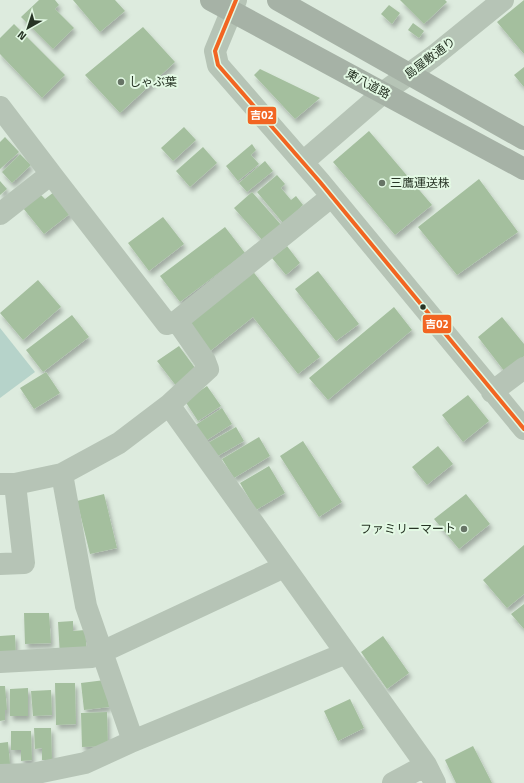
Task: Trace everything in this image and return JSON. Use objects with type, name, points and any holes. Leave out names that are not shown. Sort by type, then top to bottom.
[{"type":"main road","name":"東八道路","points":[[211,0],[233,5],[384,92],[524,169]]},
{"type":"main road","points":[[278,0],[408,75],[524,139]]},
{"type":"street","name":"島屋敷通り","points":[[303,162],[384,92],[434,56],[480,7],[504,0]]},
{"type":"street","points":[[233,5],[215,51],[218,65],[303,162],[524,430]]},
{"type":"street","points":[[0,107],[167,324],[177,321],[332,197]]},
{"type":"street","points":[[0,214],[51,174]]},
{"type":"street","points":[[0,564],[24,563],[8,484],[62,474],[119,443],[169,405],[208,369],[205,361],[177,321]]},
{"type":"street","points":[[492,392],[524,368]]},
{"type":"street","points":[[169,405],[346,653],[430,774],[393,783]]},
{"type":"street","points":[[62,474],[86,606],[133,741]]},
{"type":"street","points":[[0,662],[92,657],[284,567]]},
{"type":"street","points":[[0,775],[32,774],[85,763],[133,741],[346,653]]},
{"type":"shaded area","points":[[0,328],[35,372],[0,398]]},
{"type":"building","points":[[39,0],[55,0],[59,5],[55,9],[74,28],[53,49],[21,17]]},
{"type":"building","points":[[73,0],[115,0],[125,11],[100,32]]},
{"type":"building","points":[[400,0],[445,0],[447,2],[424,24]]},
{"type":"building","points":[[524,0],[524,54],[497,22]]},
{"type":"building","points":[[389,5],[400,13],[392,24],[381,14]]},
{"type":"building","points":[[413,23],[424,31],[419,38],[408,30]]},
{"type":"building","points":[[14,24],[65,75],[42,98],[0,54],[0,38]]},
{"type":"building","points":[[143,27],[175,62],[120,113],[85,75]]},
{"type":"building","points":[[524,67],[524,87],[514,75]]},
{"type":"building","points":[[260,69],[320,98],[295,119],[254,75]]},
{"type":"building","points":[[184,127],[196,140],[173,161],[161,148]]},
{"type":"building","name":"三鷹運送株","points":[[369,131],[432,205],[395,235],[333,162]]},
{"type":"building","points":[[5,137],[19,152],[0,169],[0,142]]},
{"type":"building","points":[[252,144],[256,150],[251,155],[259,164],[238,181],[226,166]]},
{"type":"building","points":[[203,147],[217,163],[190,187],[176,171]]},
{"type":"building","points":[[20,154],[31,165],[12,183],[2,172]]},
{"type":"building","points":[[265,161],[273,171],[247,192],[239,183]]},
{"type":"building","points":[[277,175],[285,184],[281,188],[291,200],[296,196],[303,205],[283,223],[257,192]]},
{"type":"building","points":[[479,179],[518,232],[457,275],[418,227]]},
{"type":"building","points":[[0,181],[7,189],[0,195]]},
{"type":"building","points":[[54,192],[71,213],[44,234],[23,208],[40,194],[45,199]]},
{"type":"building","points":[[252,192],[282,226],[264,242],[234,208]]},
{"type":"building","points":[[163,217],[184,244],[149,271],[128,243]]},
{"type":"building","points":[[225,227],[245,253],[180,302],[160,276]]},
{"type":"building","points":[[287,246],[300,263],[286,275],[272,258]]},
{"type":"building","points":[[251,269],[320,357],[298,374],[253,317],[209,352],[185,323]]},
{"type":"building","points":[[318,271],[359,324],[336,341],[295,289]]},
{"type":"building","points":[[38,280],[61,307],[23,340],[0,313]]},
{"type":"building","points":[[394,307],[412,330],[328,400],[309,378]]},
{"type":"building","points":[[72,315],[89,337],[43,372],[26,350]]},
{"type":"building","points":[[502,317],[524,344],[524,356],[505,372],[478,337]]},
{"type":"building","points":[[179,346],[198,372],[177,387],[157,361]]},
{"type":"building","points":[[46,372],[60,393],[34,409],[20,388]]},
{"type":"building","points":[[207,386],[221,406],[198,421],[185,401]]},
{"type":"building","points":[[468,395],[489,421],[463,442],[442,415]]},
{"type":"building","points":[[222,408],[232,424],[204,442],[194,426]]},
{"type":"building","points":[[236,427],[244,441],[216,457],[208,443]]},
{"type":"building","points":[[259,437],[270,456],[234,478],[222,459]]},
{"type":"building","points":[[303,441],[342,502],[319,517],[280,456]]},
{"type":"building","points":[[438,446],[453,464],[427,485],[412,467]]},
{"type":"building","points":[[269,466],[285,493],[256,510],[240,483]]},
{"type":"building","points":[[104,494],[117,548],[90,554],[77,501]]},
{"type":"building","points":[[466,494],[490,524],[459,549],[434,519]]},
{"type":"building","points":[[524,545],[524,594],[507,608],[483,580]]},
{"type":"building","points":[[524,604],[524,629],[511,614]]},
{"type":"building","points":[[24,613],[49,613],[51,643],[25,644]]},
{"type":"building","points":[[73,621],[73,631],[85,630],[87,654],[60,656],[58,622]]},
{"type":"building","points":[[15,635],[16,658],[0,659],[0,636]]},
{"type":"building","points":[[383,636],[409,673],[387,689],[361,652]]},
{"type":"building","points":[[105,680],[109,707],[84,710],[81,683]]},
{"type":"building","points":[[55,683],[75,683],[76,724],[56,725]]},
{"type":"building","points":[[0,686],[5,686],[7,710],[5,710],[5,720],[0,721]]},
{"type":"building","points":[[28,688],[28,716],[10,716],[10,689]]},
{"type":"building","points":[[51,690],[52,715],[33,716],[31,691]]},
{"type":"building","points":[[350,699],[364,728],[338,741],[324,711]]},
{"type":"building","points":[[107,712],[108,746],[82,747],[81,713]]},
{"type":"building","points":[[34,728],[51,728],[52,760],[42,760],[42,748],[35,749]]},
{"type":"building","points":[[11,731],[31,731],[32,760],[21,761],[21,750],[11,750]]},
{"type":"building","points":[[8,742],[10,764],[0,765],[0,743]]},
{"type":"building","points":[[473,746],[492,783],[456,783],[445,760]]},
{"type":"transit line","name":"吉02","points":[[236,0],[215,51],[218,65],[320,182],[524,429]]},
{"type":"place","name":"しゃぶ葉","points":[[121,82]]},
{"type":"place","name":"三鷹運送株","points":[[382,183]]},
{"type":"place","name":"ファミリーマート","points":[[464,529]]}]
